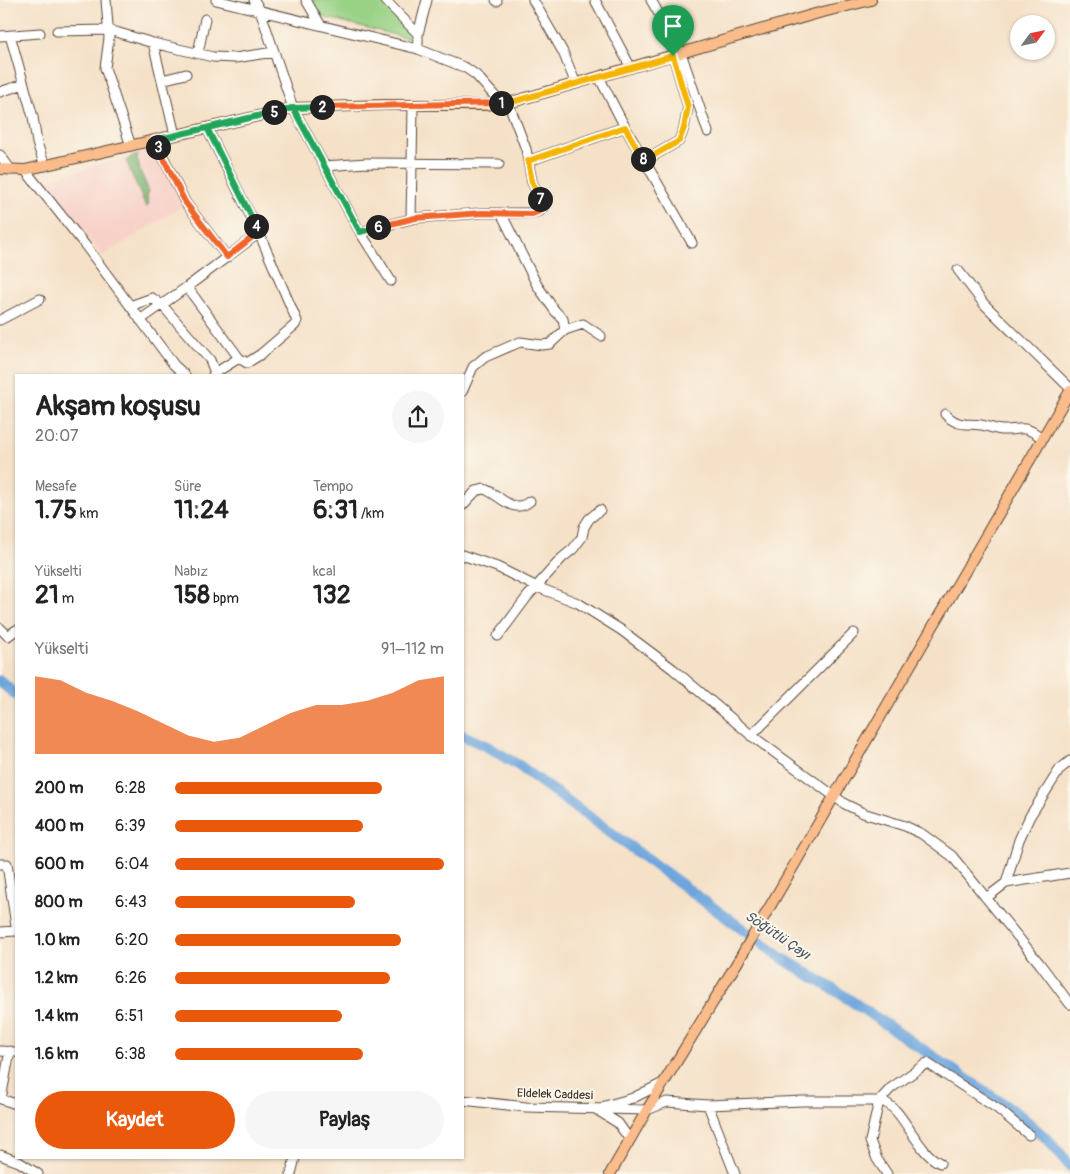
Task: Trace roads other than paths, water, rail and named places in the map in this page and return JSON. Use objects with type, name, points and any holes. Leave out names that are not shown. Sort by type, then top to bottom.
[{"type":"main road","points":[[5,170],[25,170],[45,166],[293,108],[484,105],[505,103],[870,0]]},
{"type":"main road","points":[[610,1174],[663,1083],[740,958],[1070,389]]},
{"type":"street","points":[[106,0],[109,30],[105,68],[131,146]]},
{"type":"street","points":[[216,0],[418,49],[466,68],[505,103],[523,138],[532,182],[544,206],[540,211],[532,214],[501,213],[410,219],[360,232]]},
{"type":"street","points":[[254,0],[260,10],[293,108],[360,232],[391,280]]},
{"type":"street","points":[[306,0],[320,24]]},
{"type":"street","points":[[385,0],[393,4],[418,34]]},
{"type":"street","points":[[418,49],[418,34],[427,0]]},
{"type":"street","points":[[533,0],[563,52],[576,84]]},
{"type":"street","points":[[595,0],[631,68]]},
{"type":"street","points":[[651,0],[677,54],[708,132]]},
{"type":"street","points":[[198,53],[205,18]]},
{"type":"street","points":[[57,31],[109,30],[153,43],[213,57],[235,58],[274,52]]},
{"type":"street","points":[[0,36],[40,33]]},
{"type":"street","points":[[10,35],[33,117],[37,143],[45,166]]},
{"type":"street","points":[[153,43],[175,135]]},
{"type":"street","points":[[644,161],[679,141],[684,128],[688,107],[677,54]]},
{"type":"street","points":[[162,80],[186,74]]},
{"type":"street","points":[[599,77],[644,161],[692,243]]},
{"type":"street","points":[[0,92],[24,84]]},
{"type":"street","points":[[410,219],[413,105]]},
{"type":"street","points":[[528,161],[625,127]]},
{"type":"street","points":[[187,287],[239,358],[247,363],[262,354],[295,325],[297,321],[259,232],[207,128]]},
{"type":"street","points":[[155,140],[185,202],[227,257]]},
{"type":"street","points":[[0,155],[5,170]]},
{"type":"street","points":[[325,166],[367,163],[499,164]]},
{"type":"street","points":[[25,170],[85,245],[174,365],[184,374]]},
{"type":"street","points":[[501,213],[537,285],[563,319],[564,330]]},
{"type":"street","points":[[140,320],[259,232]]},
{"type":"street","points":[[958,270],[984,304],[1070,389]]},
{"type":"street","points":[[130,306],[152,298],[162,305],[210,360],[214,374],[239,358]]},
{"type":"street","points":[[0,320],[40,299]]},
{"type":"street","points":[[464,387],[473,366],[485,357],[520,342],[542,345],[550,344],[564,330],[583,324],[601,336]]},
{"type":"street","points":[[945,414],[950,420],[961,425],[983,425],[1001,430],[1023,428],[1032,430],[1042,438]]},
{"type":"street","points":[[464,504],[478,490],[484,488],[512,506],[520,507],[530,502]]},
{"type":"street","points":[[498,636],[537,587],[582,537],[584,527],[600,510]]},
{"type":"street","points":[[464,556],[497,567],[537,587],[578,603],[621,630],[673,669],[752,736],[845,804],[863,813],[905,826],[922,834],[952,856],[1070,1004]]},
{"type":"street","points":[[0,628],[8,636],[15,631]]},
{"type":"street","points":[[752,736],[854,633]]},
{"type":"street","points":[[1006,883],[1019,840],[1030,816],[1060,769],[1070,761]]},
{"type":"street","points":[[8,864],[15,918]]},
{"type":"street","points":[[986,898],[1006,883],[1070,873]]},
{"type":"street","points":[[0,932],[15,931]]},
{"type":"street","points":[[0,1051],[13,1052],[1,1102],[15,1104]]},
{"type":"street","points":[[887,1174],[876,1159],[870,1141],[879,1101],[891,1088],[927,1063],[998,1109],[1029,1136]]},
{"type":"street","points":[[595,1108],[633,1098],[663,1083]]},
{"type":"street","name":"Eldelek Caddesi","points":[[464,1100],[526,1107],[647,1110]]},
{"type":"street","points":[[647,1110],[666,1102],[708,1105],[803,1101],[885,1102],[897,1112],[931,1159],[940,1163]]},
{"type":"street","points":[[708,1105],[735,1174]]},
{"type":"street","points":[[595,1108],[618,1123],[630,1140]]},
{"type":"street","points":[[0,1155],[19,1162],[38,1174]]},
{"type":"street","points":[[291,1174],[295,1159]]},
{"type":"waterway","name":"Söğütlü Çayı","points":[[0,681],[15,694]]},
{"type":"waterway","name":"Söğütlü Çayı","points":[[464,736],[488,747],[521,767],[782,958],[841,994],[1021,1116],[1047,1139],[1070,1166]]}]
